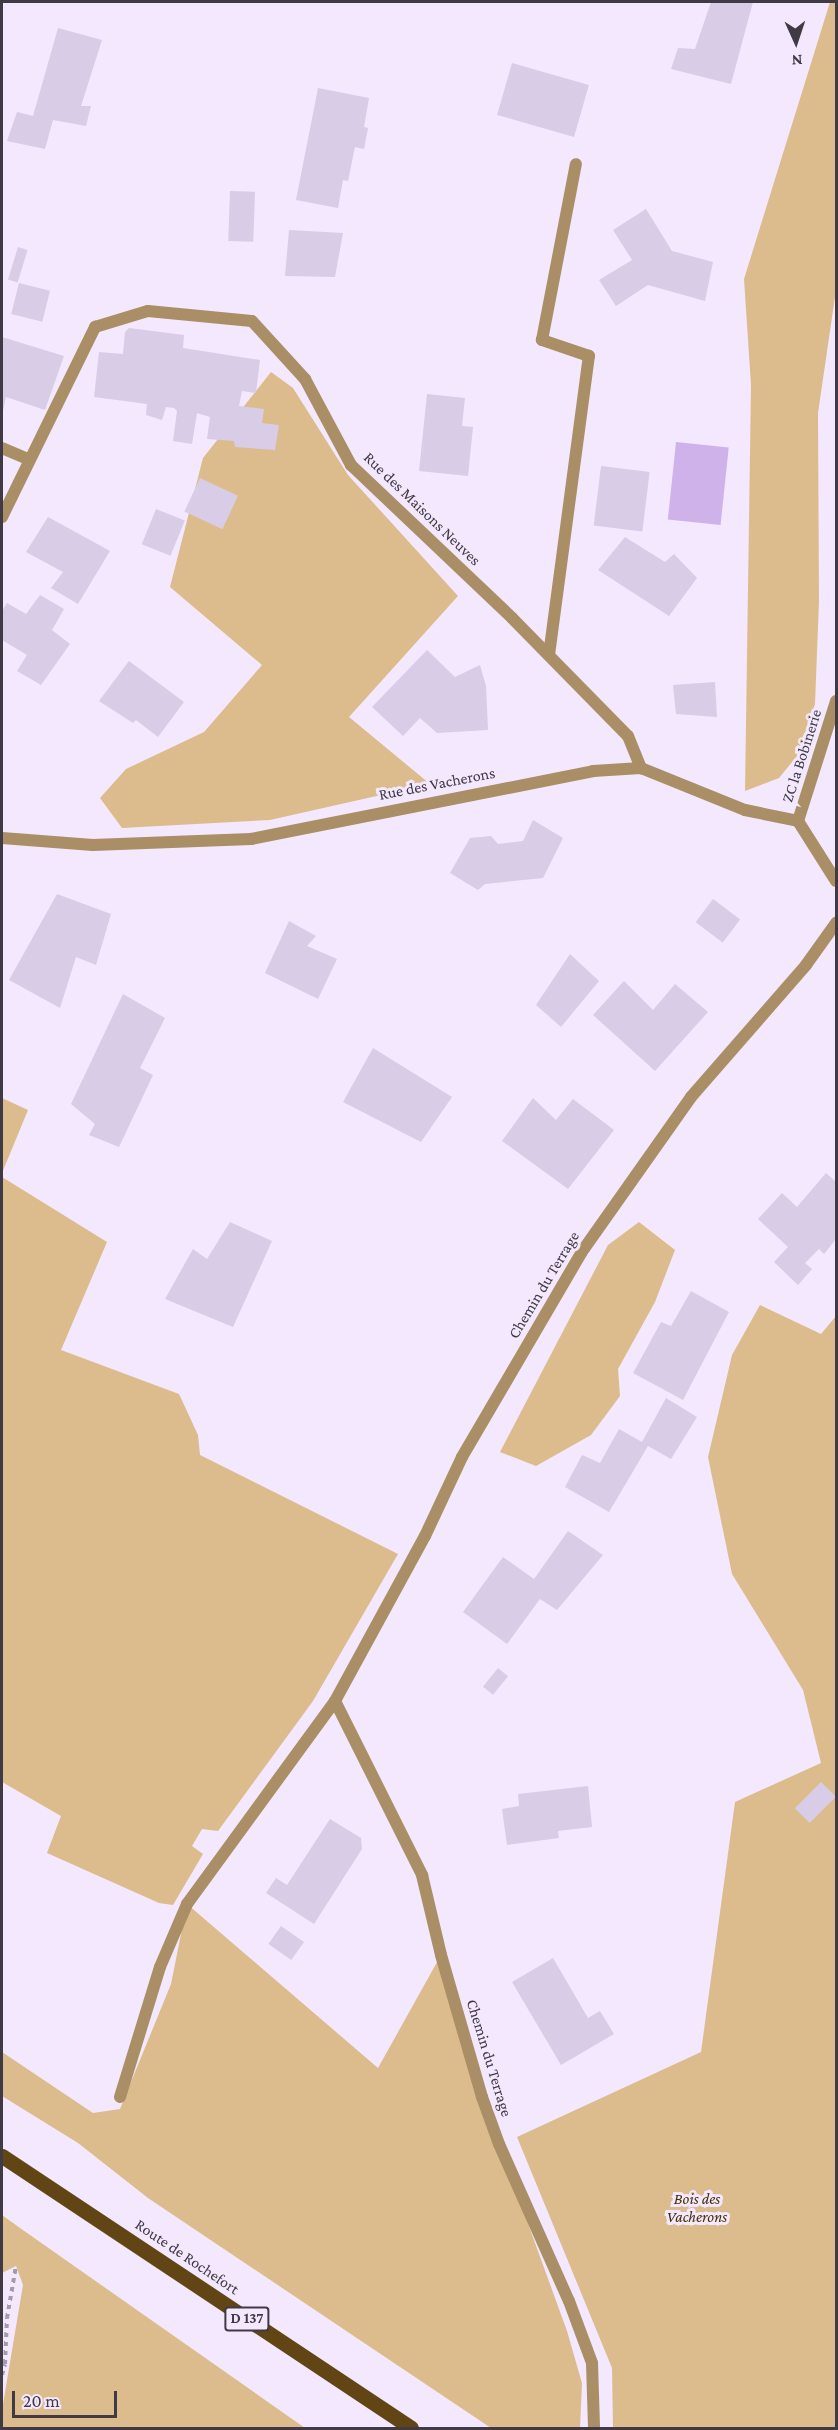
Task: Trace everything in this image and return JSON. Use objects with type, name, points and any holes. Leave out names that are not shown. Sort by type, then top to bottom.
[{"type":"main road","name":"Route de Rochefort","points":[[2,2156],[411,2428]]},
{"type":"street","points":[[549,655],[589,356],[542,339],[576,164]]},
{"type":"street","name":"Rue des Maisons Neuves","points":[[2,517],[94,327],[148,311],[252,321],[305,379],[351,465],[549,655],[628,736],[641,768]]},
{"type":"street","points":[[2,448],[30,460]]},
{"type":"street","name":"ZC la Bobinerie","points":[[798,821],[837,701]]},
{"type":"street","name":"Rue des Vacherons","points":[[2,838],[93,845],[251,839],[581,773],[641,768],[745,810],[798,821]]},
{"type":"street","points":[[798,821],[837,881]]},
{"type":"street","name":"Chemin du Terrage","points":[[120,2097],[160,1967],[187,1904],[335,1701],[425,1536],[462,1456],[581,1253],[691,1096],[806,965],[837,923]]},
{"type":"street","name":"Chemin du Terrage","points":[[335,1701],[422,1875],[441,1954],[482,2097],[499,2144],[569,2301],[591,2363],[594,2428]]},
{"type":"path","points":[[2,2375],[5,2364],[7,2318],[16,2266]]},
{"type":"green space","points":[[830,2],[836,2],[836,290],[818,413],[819,601],[815,704],[797,756],[779,778],[745,791],[751,385],[744,279]]},
{"type":"green space","points":[[271,372],[293,388],[348,475],[458,596],[349,717],[430,784],[270,820],[122,828],[100,798],[126,769],[204,732],[262,665],[170,587],[203,458]]},
{"type":"green space","points":[[2,1098],[28,1110],[2,1173]]},
{"type":"green space","points":[[2,1177],[107,1242],[61,1350],[179,1394],[198,1435],[200,1455],[398,1554],[313,1701],[218,1831],[202,1829],[192,1846],[203,1854],[173,1905],[159,1903],[47,1853],[61,1816],[2,1782]]},
{"type":"green space","points":[[639,1222],[675,1250],[655,1302],[618,1369],[620,1396],[591,1435],[536,1466],[500,1452],[608,1245]]},
{"type":"green space","name":"Bois des Vacherons","points":[[760,1305],[821,1334],[836,1316],[836,2428],[613,2428],[612,2368],[517,2137],[701,2052],[735,1802],[821,1763],[803,1690],[732,1574],[708,1457],[732,1355]]},
{"type":"green space","points":[[187,1904],[378,2068],[441,1955],[482,2097],[567,2331],[582,2383],[580,2428],[491,2428],[148,2198],[78,2143],[2,2096],[2,2052],[93,2113],[120,2109],[171,1984]]},
{"type":"green space","points":[[2,2215],[305,2428],[2,2428],[2,2410],[23,2285],[16,2266],[2,2273]]},
{"type":"shaded area","points":[[676,442],[729,448],[721,525],[668,520]]},
{"type":"building","points":[[711,2],[753,2],[731,84],[671,69],[678,48],[695,49]]},
{"type":"building","points":[[58,28],[102,40],[81,106],[91,106],[86,126],[53,120],[45,149],[7,141],[17,112],[33,116]]},
{"type":"building","points":[[512,63],[589,85],[574,137],[497,115]]},
{"type":"building","points":[[318,88],[369,98],[364,127],[368,128],[364,149],[355,147],[348,181],[343,180],[338,208],[296,200]]},
{"type":"building","points":[[230,191],[255,192],[253,242],[228,241]]},
{"type":"building","points":[[646,209],[672,251],[713,262],[705,301],[648,285],[616,306],[599,280],[632,260],[613,230]]},
{"type":"building","points":[[289,230],[343,233],[335,277],[285,276]]},
{"type":"building","points":[[18,247],[28,250],[18,282],[8,280]]},
{"type":"building","points":[[19,283],[50,291],[42,322],[11,314]]},
{"type":"building","points":[[129,328],[184,335],[183,348],[260,360],[256,393],[242,391],[239,406],[264,409],[262,423],[279,425],[275,450],[235,447],[234,441],[207,439],[210,417],[197,413],[192,444],[173,441],[177,411],[174,408],[166,407],[162,420],[146,415],[147,404],[94,397],[99,352],[123,354],[125,332]]},
{"type":"building","points":[[2,337],[64,356],[45,410],[6,397],[2,415]]},
{"type":"building","points":[[427,394],[465,398],[462,426],[473,427],[468,476],[419,471]]},
{"type":"building","points":[[601,466],[650,472],[642,532],[594,526]]},
{"type":"building","points":[[200,478],[238,496],[222,529],[184,512]]},
{"type":"building","points":[[156,509],[185,521],[171,556],[142,544]]},
{"type":"building","points":[[48,517],[110,551],[78,604],[51,588],[63,572],[26,552]]},
{"type":"building","points":[[625,537],[665,562],[674,554],[697,578],[669,616],[598,570]]},
{"type":"building","points":[[40,595],[64,609],[52,630],[70,644],[41,685],[17,671],[27,655],[2,640],[2,611],[7,603],[26,614]]},
{"type":"building","points":[[427,650],[455,677],[480,665],[486,686],[488,730],[437,733],[420,718],[403,736],[372,707]]},
{"type":"building","points":[[129,661],[184,702],[158,737],[136,720],[133,723],[99,701]]},
{"type":"building","points":[[715,682],[717,717],[676,714],[673,685]]},
{"type":"building","points":[[533,820],[563,838],[543,878],[485,884],[478,890],[450,873],[470,838],[491,836],[498,844],[523,841]]},
{"type":"building","points":[[57,894],[111,914],[96,965],[76,957],[60,1008],[9,980]]},
{"type":"building","points":[[713,899],[740,919],[723,943],[696,922]]},
{"type":"building","points":[[289,921],[316,936],[307,946],[337,959],[318,999],[265,973]]},
{"type":"building","points":[[570,954],[599,981],[561,1027],[536,1005]]},
{"type":"building","points":[[624,981],[653,1010],[675,984],[708,1012],[655,1071],[593,1015]]},
{"type":"building","points":[[123,994],[165,1018],[140,1068],[153,1075],[119,1147],[89,1135],[95,1124],[71,1104]]},
{"type":"building","points":[[373,1048],[452,1097],[421,1142],[343,1102]]},
{"type":"building","points":[[533,1098],[556,1120],[573,1099],[614,1130],[568,1189],[502,1141]]},
{"type":"building","points":[[826,1173],[836,1182],[836,1239],[824,1254],[819,1249],[805,1263],[812,1269],[798,1285],[774,1262],[788,1247],[758,1219],[782,1193],[797,1207]]},
{"type":"building","points":[[230,1222],[272,1241],[233,1327],[165,1299],[193,1249],[207,1259]]},
{"type":"building","points":[[691,1291],[729,1312],[683,1400],[633,1373],[661,1322],[671,1326]]},
{"type":"building","points":[[666,1398],[697,1417],[671,1459],[648,1446],[609,1512],[565,1487],[582,1455],[600,1463],[619,1429],[642,1442]]},
{"type":"building","points":[[568,1531],[603,1555],[557,1610],[540,1599],[507,1644],[463,1612],[503,1557],[534,1579]]},
{"type":"building","points":[[498,1668],[508,1676],[493,1695],[483,1687]]},
{"type":"building","points":[[821,1782],[836,1797],[810,1823],[795,1808]]},
{"type":"building","points":[[588,1786],[592,1827],[558,1831],[559,1838],[507,1845],[502,1809],[519,1806],[518,1794]]},
{"type":"building","points":[[330,1819],[361,1838],[362,1849],[314,1924],[266,1893],[276,1878],[287,1885]]},
{"type":"building","points":[[281,1926],[304,1942],[291,1960],[268,1944]]},
{"type":"building","points":[[553,1958],[588,2018],[600,2011],[614,2034],[561,2065],[512,1982]]}]
